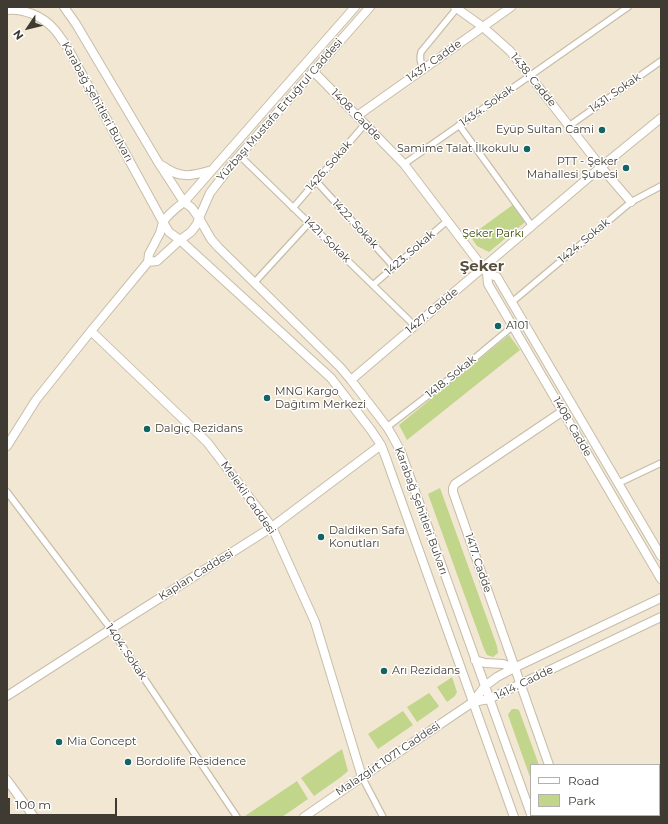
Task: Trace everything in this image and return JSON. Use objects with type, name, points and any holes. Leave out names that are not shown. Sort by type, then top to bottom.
[{"type":"main road","name":"Karabağ Şehitleri Bulvarı","points":[[64,7],[76,24],[158,162],[184,202],[192,208],[199,218],[211,239],[340,367],[393,437],[401,452],[530,812]]},
{"type":"main road","name":"Yüzbaşı Mustafa Ertuğrul Caddesi","points":[[184,202],[354,7]]},
{"type":"main road","name":"Yüzbaşı Mustafa Ertuğrul Caddesi","points":[[199,218],[210,192],[239,155],[370,7]]},
{"type":"main road","name":"1437. Cadde","points":[[357,116],[511,7]]},
{"type":"main road","name":"1438. Cadde","points":[[456,8],[483,27],[510,51],[601,167],[631,202]]},
{"type":"main road","name":"Karabağ Şehitleri Bulvarı","points":[[7,10],[11,9],[27,12],[39,17],[53,27],[66,45],[169,232],[180,240],[331,378],[371,430],[381,446],[386,458],[514,817]]},
{"type":"main road","name":"1408. Cadde","points":[[314,71],[404,164],[485,271],[488,284],[661,579]]},
{"type":"main road","name":"1427. Cadde","points":[[351,380],[415,326],[485,271],[532,226],[661,118]]},
{"type":"main road","points":[[158,162],[174,173],[181,175],[190,176],[213,170]]},
{"type":"main road","points":[[7,446],[36,400],[148,262],[149,254],[160,233],[163,222],[169,214],[184,202]]},
{"type":"main road","points":[[148,262],[157,261],[194,228],[199,218]]},
{"type":"main road","name":"1408. Cadde","points":[[485,271],[497,277],[661,556]]},
{"type":"main road","name":"Melekli Caddesi","points":[[91,331],[207,442],[272,527],[315,622],[362,777]]},
{"type":"main road","name":"1417. Cadde","points":[[549,764],[453,492],[453,488],[455,484],[563,411]]},
{"type":"main road","name":"Kaplan Caddesi","points":[[7,696],[272,527],[381,446]]},
{"type":"main road","name":"1414. Cadde","points":[[473,702],[485,686],[514,668],[661,598]]},
{"type":"main road","name":"1414. Cadde","points":[[473,702],[489,699],[661,617]]},
{"type":"main road","points":[[475,660],[485,663],[503,664],[514,668]]},
{"type":"main road","name":"Malazgirt 1071 Caddesi","points":[[304,817],[473,702]]},
{"type":"main road","points":[[7,780],[34,817]]},
{"type":"street","name":"1434. Sokak","points":[[404,164],[530,76],[622,9],[628,7]]},
{"type":"street","points":[[423,69],[420,62],[421,52],[456,8]]},
{"type":"street","name":"1431. Sokak","points":[[569,126],[661,61]]},
{"type":"street","name":"1426. Sokak","points":[[293,208],[365,124]]},
{"type":"street","points":[[459,125],[532,226]]},
{"type":"street","name":"1421. Sokak","points":[[239,155],[415,326]]},
{"type":"street","name":"1422. Sokak","points":[[316,181],[394,267]]},
{"type":"street","name":"1424. Sokak","points":[[512,302],[631,202],[661,186]]},
{"type":"street","name":"1423. Sokak","points":[[373,285],[447,220]]},
{"type":"street","points":[[254,283],[309,223]]},
{"type":"street","name":"1418. Sokak","points":[[387,428],[452,377],[513,326]]},
{"type":"street","points":[[618,483],[661,463]]},
{"type":"street","name":"1404. Sokak","points":[[7,492],[111,629],[237,817]]},
{"type":"street","points":[[362,777],[383,817]]},
{"type":"green space","name":"Şeker Parkı","points":[[514,204],[524,218],[524,223],[489,252],[477,246],[470,236]]},
{"type":"green space","points":[[509,335],[520,350],[407,440],[399,425]]},
{"type":"green space","points":[[440,488],[497,646],[498,653],[493,657],[487,655],[484,649],[428,494]]},
{"type":"green space","points":[[452,677],[457,692],[455,696],[447,702],[437,687]]},
{"type":"green space","points":[[429,693],[439,706],[417,722],[407,707]]},
{"type":"green space","points":[[512,709],[519,710],[539,764],[530,764],[530,777],[508,715]]},
{"type":"green space","points":[[403,711],[413,725],[378,749],[368,734]]},
{"type":"green space","points":[[342,749],[348,771],[314,796],[301,778]]},
{"type":"green space","points":[[297,781],[308,799],[282,817],[245,816]]},
{"type":"place","name":"Eyüp Sultan Cami","points":[[602,130]]},
{"type":"place","name":"Samime Talat İlkokulu","points":[[527,149]]},
{"type":"place","name":"PTT - Şeker Mahallesi Şubesi","points":[[626,168]]},
{"type":"place","name":"A101","points":[[498,326]]},
{"type":"place","name":"MNG Kargo Dağıtım Merkezi","points":[[267,398]]},
{"type":"place","name":"Dalgıç Rezidans","points":[[147,429]]},
{"type":"place","name":"Daldiken Safa Konutları","points":[[321,537]]},
{"type":"place","name":"Arı Rezidans","points":[[384,671]]},
{"type":"place","name":"Mia Concept","points":[[59,742]]},
{"type":"place","name":"Bordolife Residence","points":[[128,762]]},
{"type":"district","name":"Şeker","points":[[482,267]]}]
